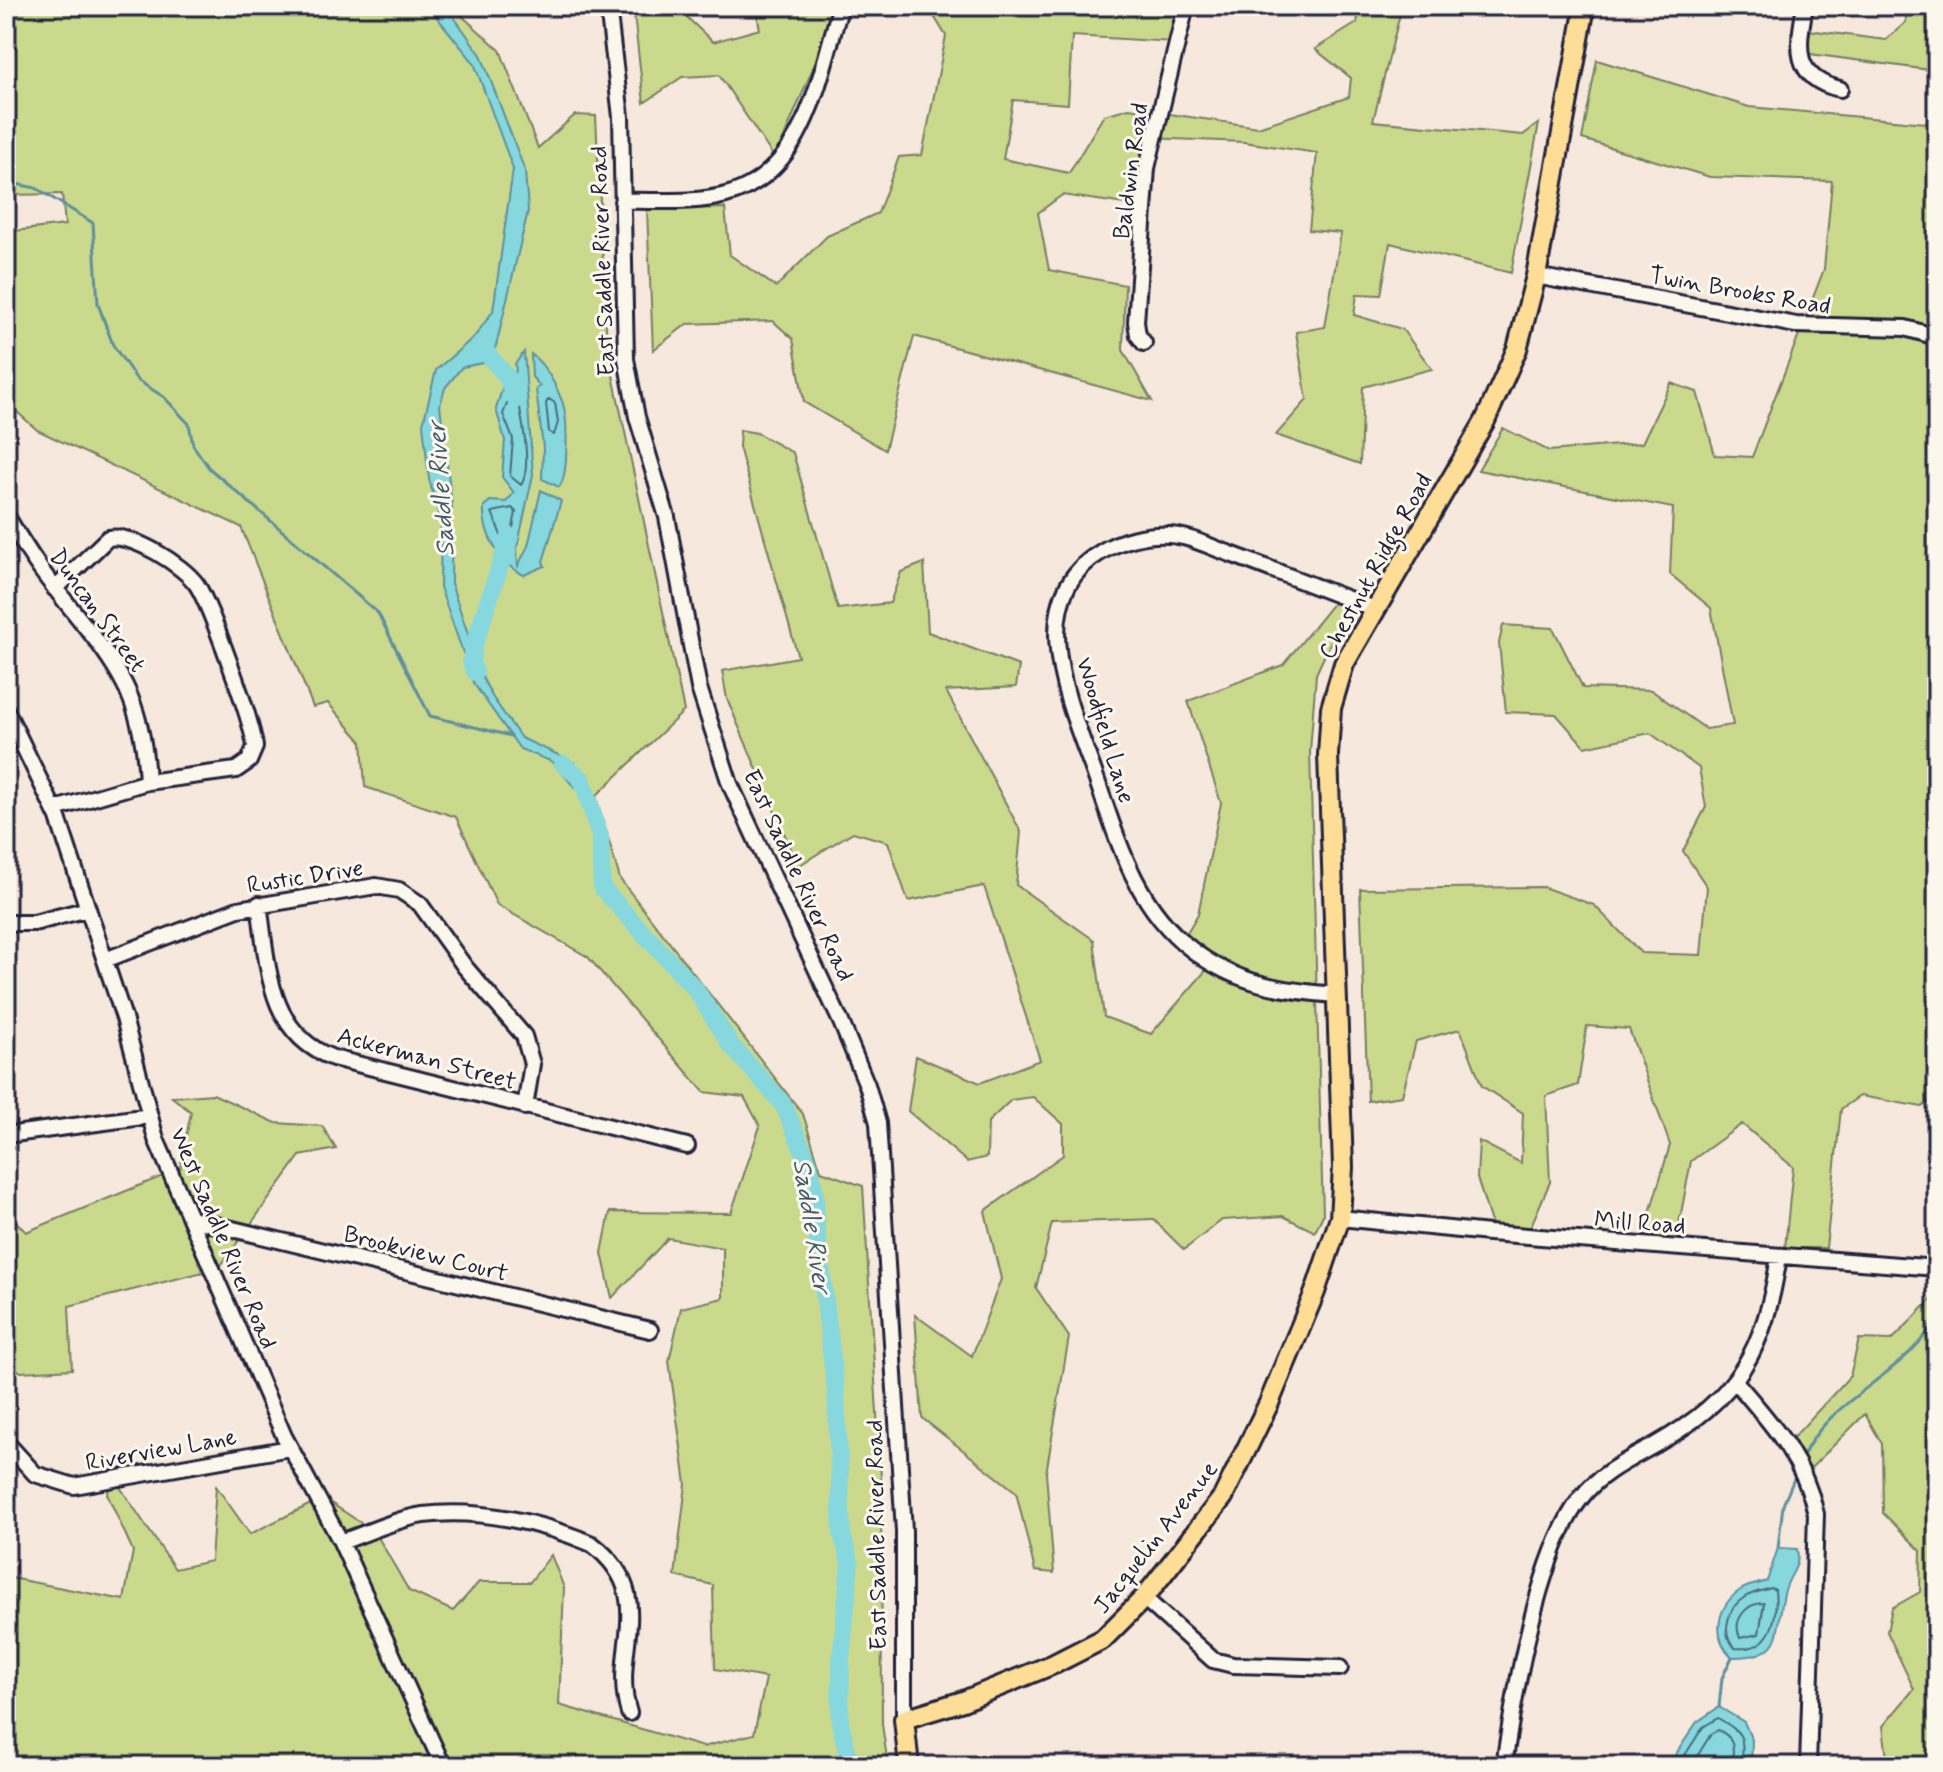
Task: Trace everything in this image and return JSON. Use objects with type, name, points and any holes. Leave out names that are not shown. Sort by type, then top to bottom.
[{"type":"main road","name":"Chestnut Ridge Road","points":[[1340,1218],[1343,1167],[1329,732],[1344,664],[1491,410],[1517,349],[1536,276],[1585,6]]},
{"type":"main road","name":"Jacquelin Avenue","points":[[904,1719],[963,1701],[1074,1655],[1103,1639],[1144,1598],[1233,1479],[1315,1292],[1340,1218]]},
{"type":"main road","name":"East Saddle River Road","points":[[904,1719],[909,1766]]},
{"type":"street","name":"East Saddle River Road","points":[[608,6],[619,80],[623,329],[630,388],[667,517],[707,718],[735,796],[857,1059],[878,1123],[904,1531],[904,1719]]},
{"type":"street","points":[[622,201],[726,195],[760,180],[776,166],[802,126],[841,6]]},
{"type":"street","name":"Baldwin Road","points":[[1144,343],[1138,335],[1136,322],[1143,199],[1154,129],[1186,6]]},
{"type":"street","points":[[1805,6],[1798,42],[1802,62],[1815,79],[1840,89]]},
{"type":"street","name":"Twin Brooks Road","points":[[1536,276],[1796,325],[1905,328],[1937,337]]},
{"type":"street","name":"Duncan Street","points":[[6,515],[55,589],[124,678],[139,718],[147,782]]},
{"type":"street","name":"Woodfield Lane","points":[[1337,995],[1281,991],[1229,974],[1184,944],[1150,907],[1127,865],[1069,704],[1057,628],[1062,598],[1089,559],[1115,544],[1161,535],[1201,543],[1375,609]]},
{"type":"street","points":[[55,589],[101,542],[116,536],[179,567],[203,597],[255,738],[253,755],[236,770],[147,782],[55,809]]},
{"type":"street","name":"West Saddle River Road","points":[[6,710],[55,809],[105,960],[150,1116],[191,1219],[290,1448],[341,1542],[443,1766]]},
{"type":"street","name":"Rustic Drive","points":[[105,960],[215,916],[259,904],[376,886],[410,896],[524,1036],[532,1064],[525,1107]]},
{"type":"street","name":"Ackerman Street","points":[[259,904],[273,993],[283,1019],[301,1040],[333,1058],[687,1146]]},
{"type":"street","points":[[6,923],[56,919],[88,909]]},
{"type":"street","points":[[6,1135],[150,1116]]},
{"type":"street","name":"Mill Road","points":[[1340,1218],[1937,1268]]},
{"type":"street","name":"Brookview Court","points":[[191,1219],[650,1330]]},
{"type":"street","points":[[1504,1766],[1530,1633],[1554,1546],[1571,1511],[1605,1474],[1691,1424],[1735,1381],[1766,1325],[1779,1256]]},
{"type":"street","points":[[1735,1381],[1791,1448],[1808,1482],[1816,1514],[1818,1537],[1808,1766]]},
{"type":"street","name":"Riverview Lane","points":[[6,1442],[35,1474],[74,1486],[290,1448]]},
{"type":"street","points":[[341,1542],[422,1515],[446,1514],[512,1520],[592,1544],[602,1552],[619,1576],[630,1603],[632,1619],[623,1677],[629,1713]]},
{"type":"street","points":[[1144,1598],[1213,1660],[1233,1665],[1340,1668]]},
{"type":"green space","points":[[19,6],[451,6],[500,50],[538,148],[575,115],[596,116],[607,347],[684,711],[596,796],[620,879],[803,1114],[821,1171],[863,1186],[881,1478],[882,1724],[888,1766],[6,1766],[6,1577],[124,1600],[133,1551],[107,1494],[114,1478],[175,1569],[211,1561],[216,1486],[250,1534],[323,1498],[375,1532],[409,1591],[453,1611],[479,1582],[530,1582],[551,1555],[564,1588],[559,1705],[703,1747],[754,1734],[766,1678],[715,1669],[713,1585],[675,1576],[686,1484],[669,1361],[681,1308],[723,1298],[723,1248],[668,1238],[612,1298],[602,1253],[610,1212],[731,1213],[760,1126],[744,1097],[704,1092],[588,957],[497,905],[456,817],[365,787],[362,742],[328,703],[313,707],[241,527],[37,430],[6,402],[6,232],[65,225],[62,194],[6,195],[6,14],[23,10]]},
{"type":"green space","points":[[633,6],[675,6],[713,42],[760,29],[755,6],[839,6],[775,159],[719,75],[682,77],[644,103]]},
{"type":"green space","points":[[920,6],[1156,6],[1181,11],[1174,42],[1072,36],[1068,104],[1013,100],[1003,159],[1069,173],[1104,115],[1129,108],[1258,127],[1349,97],[1351,78],[1315,49],[1357,23],[1360,6],[1402,6],[1373,121],[1523,135],[1539,123],[1511,273],[1390,243],[1381,295],[1357,294],[1354,315],[1402,329],[1432,369],[1363,387],[1360,464],[1276,435],[1307,400],[1296,332],[1325,327],[1341,233],[1309,230],[1317,153],[1244,142],[1150,138],[1140,206],[1062,195],[1038,213],[1049,270],[1125,285],[1123,350],[1152,401],[914,336],[885,450],[804,402],[793,339],[773,321],[687,324],[653,350],[647,210],[725,208],[730,255],[776,287],[827,236],[878,213],[899,157],[922,155],[946,36],[929,8]]},
{"type":"green space","points":[[1906,6],[1937,6],[1937,71],[1803,53],[1800,29],[1886,40],[1906,22]]},
{"type":"green space","points":[[1597,60],[1749,107],[1937,124],[1937,1096],[1922,1107],[1860,1096],[1841,1109],[1826,1248],[1785,1248],[1793,1167],[1742,1124],[1691,1161],[1675,1245],[1641,1243],[1670,1145],[1629,1029],[1587,1026],[1578,1085],[1546,1096],[1550,1182],[1527,1235],[1494,1232],[1477,1178],[1479,1141],[1521,1163],[1523,1113],[1482,1086],[1460,1029],[1416,1041],[1402,1096],[1368,1101],[1360,889],[1543,887],[1594,905],[1641,953],[1701,955],[1707,887],[1683,851],[1706,807],[1699,768],[1650,733],[1585,747],[1556,714],[1506,712],[1499,643],[1503,625],[1553,628],[1583,688],[1651,690],[1706,729],[1733,725],[1711,608],[1670,574],[1673,508],[1478,470],[1503,428],[1549,451],[1642,443],[1671,383],[1697,392],[1715,455],[1752,457],[1824,269],[1832,181],[1710,177],[1582,139]]},
{"type":"green space","points":[[740,430],[757,433],[793,453],[838,609],[890,603],[901,572],[924,563],[928,632],[1019,666],[1016,687],[946,691],[1021,832],[1016,885],[1094,940],[1104,1017],[1151,1034],[1215,960],[1186,934],[1198,914],[1221,803],[1188,701],[1283,665],[1343,591],[1352,596],[1316,674],[1310,752],[1323,1215],[1315,1232],[1283,1216],[1222,1220],[1184,1250],[1153,1219],[1052,1223],[1036,1288],[1069,1337],[1046,1473],[1054,1573],[1035,1571],[1016,1492],[922,1418],[915,1315],[972,1356],[1001,1279],[985,1211],[1063,1155],[1063,1124],[1033,1097],[1011,1100],[988,1122],[987,1157],[967,1162],[908,1111],[916,1056],[980,1083],[1040,1060],[984,886],[908,901],[888,842],[853,832],[798,866],[727,699],[722,671],[798,657],[739,447]]},
{"type":"green space","points":[[213,1094],[276,1123],[322,1126],[336,1149],[300,1156],[219,1268],[69,1306],[72,1369],[21,1372],[6,1363],[6,1211],[26,1232],[180,1169],[191,1112],[172,1097]]},
{"type":"green space","points":[[1937,1276],[1937,1766],[1888,1766],[1883,1726],[1914,1689],[1887,1632],[1892,1608],[1920,1592],[1921,1551],[1883,1513],[1882,1444],[1865,1414],[1810,1469],[1791,1440],[1850,1376],[1859,1339],[1892,1340],[1934,1297]]},
{"type":"water","points":[[421,6],[446,6],[481,55],[525,171],[528,211],[496,346],[483,363],[462,367],[445,388],[440,405],[452,506],[451,583],[483,679],[493,698],[521,738],[574,762],[583,775],[575,788],[553,762],[520,749],[474,684],[440,587],[441,524],[429,479],[423,424],[436,370],[475,336],[493,311],[513,169],[474,63],[432,11]]},
{"type":"water","points":[[524,352],[533,475],[517,548],[518,566],[528,546],[541,490],[561,501],[543,562],[545,566],[524,575],[507,564],[494,546],[486,526],[484,506],[490,501],[506,502],[514,493],[502,477],[505,440],[496,409],[503,386],[516,371],[515,364]]},
{"type":"water","points":[[531,354],[550,375],[564,409],[566,459],[559,487],[542,479],[543,448],[536,389],[540,386],[532,377]]},
{"type":"water","points":[[1778,1548],[1797,1549],[1798,1555],[1785,1590],[1776,1638],[1763,1652],[1732,1657],[1725,1649],[1719,1631],[1722,1612],[1742,1589],[1767,1581]]},
{"type":"water","points":[[1719,1707],[1744,1722],[1752,1740],[1751,1766],[1668,1766],[1697,1722]]},
{"type":"waterway","points":[[6,182],[36,188],[93,223],[98,304],[113,345],[137,380],[164,397],[189,424],[193,445],[209,468],[378,613],[430,716],[511,736]]},
{"type":"waterway","name":"Saddle River","points":[[488,337],[483,349],[507,377],[516,400]]},
{"type":"waterway","name":"Saddle River","points":[[475,672],[471,662],[473,648],[510,536]]},
{"type":"waterway","name":"Saddle River","points":[[563,764],[582,779],[600,836],[602,888],[696,990],[731,1045],[783,1104],[809,1164],[815,1193],[816,1226],[836,1392],[842,1534],[850,1562],[841,1660],[840,1723],[851,1766]]},
{"type":"waterway","points":[[1802,1459],[1813,1438],[1830,1419],[1909,1353],[1926,1335],[1937,1315]]},
{"type":"waterway","points":[[1778,1548],[1783,1505],[1796,1474]]},
{"type":"waterway","points":[[1719,1707],[1722,1678],[1732,1657]]}]
